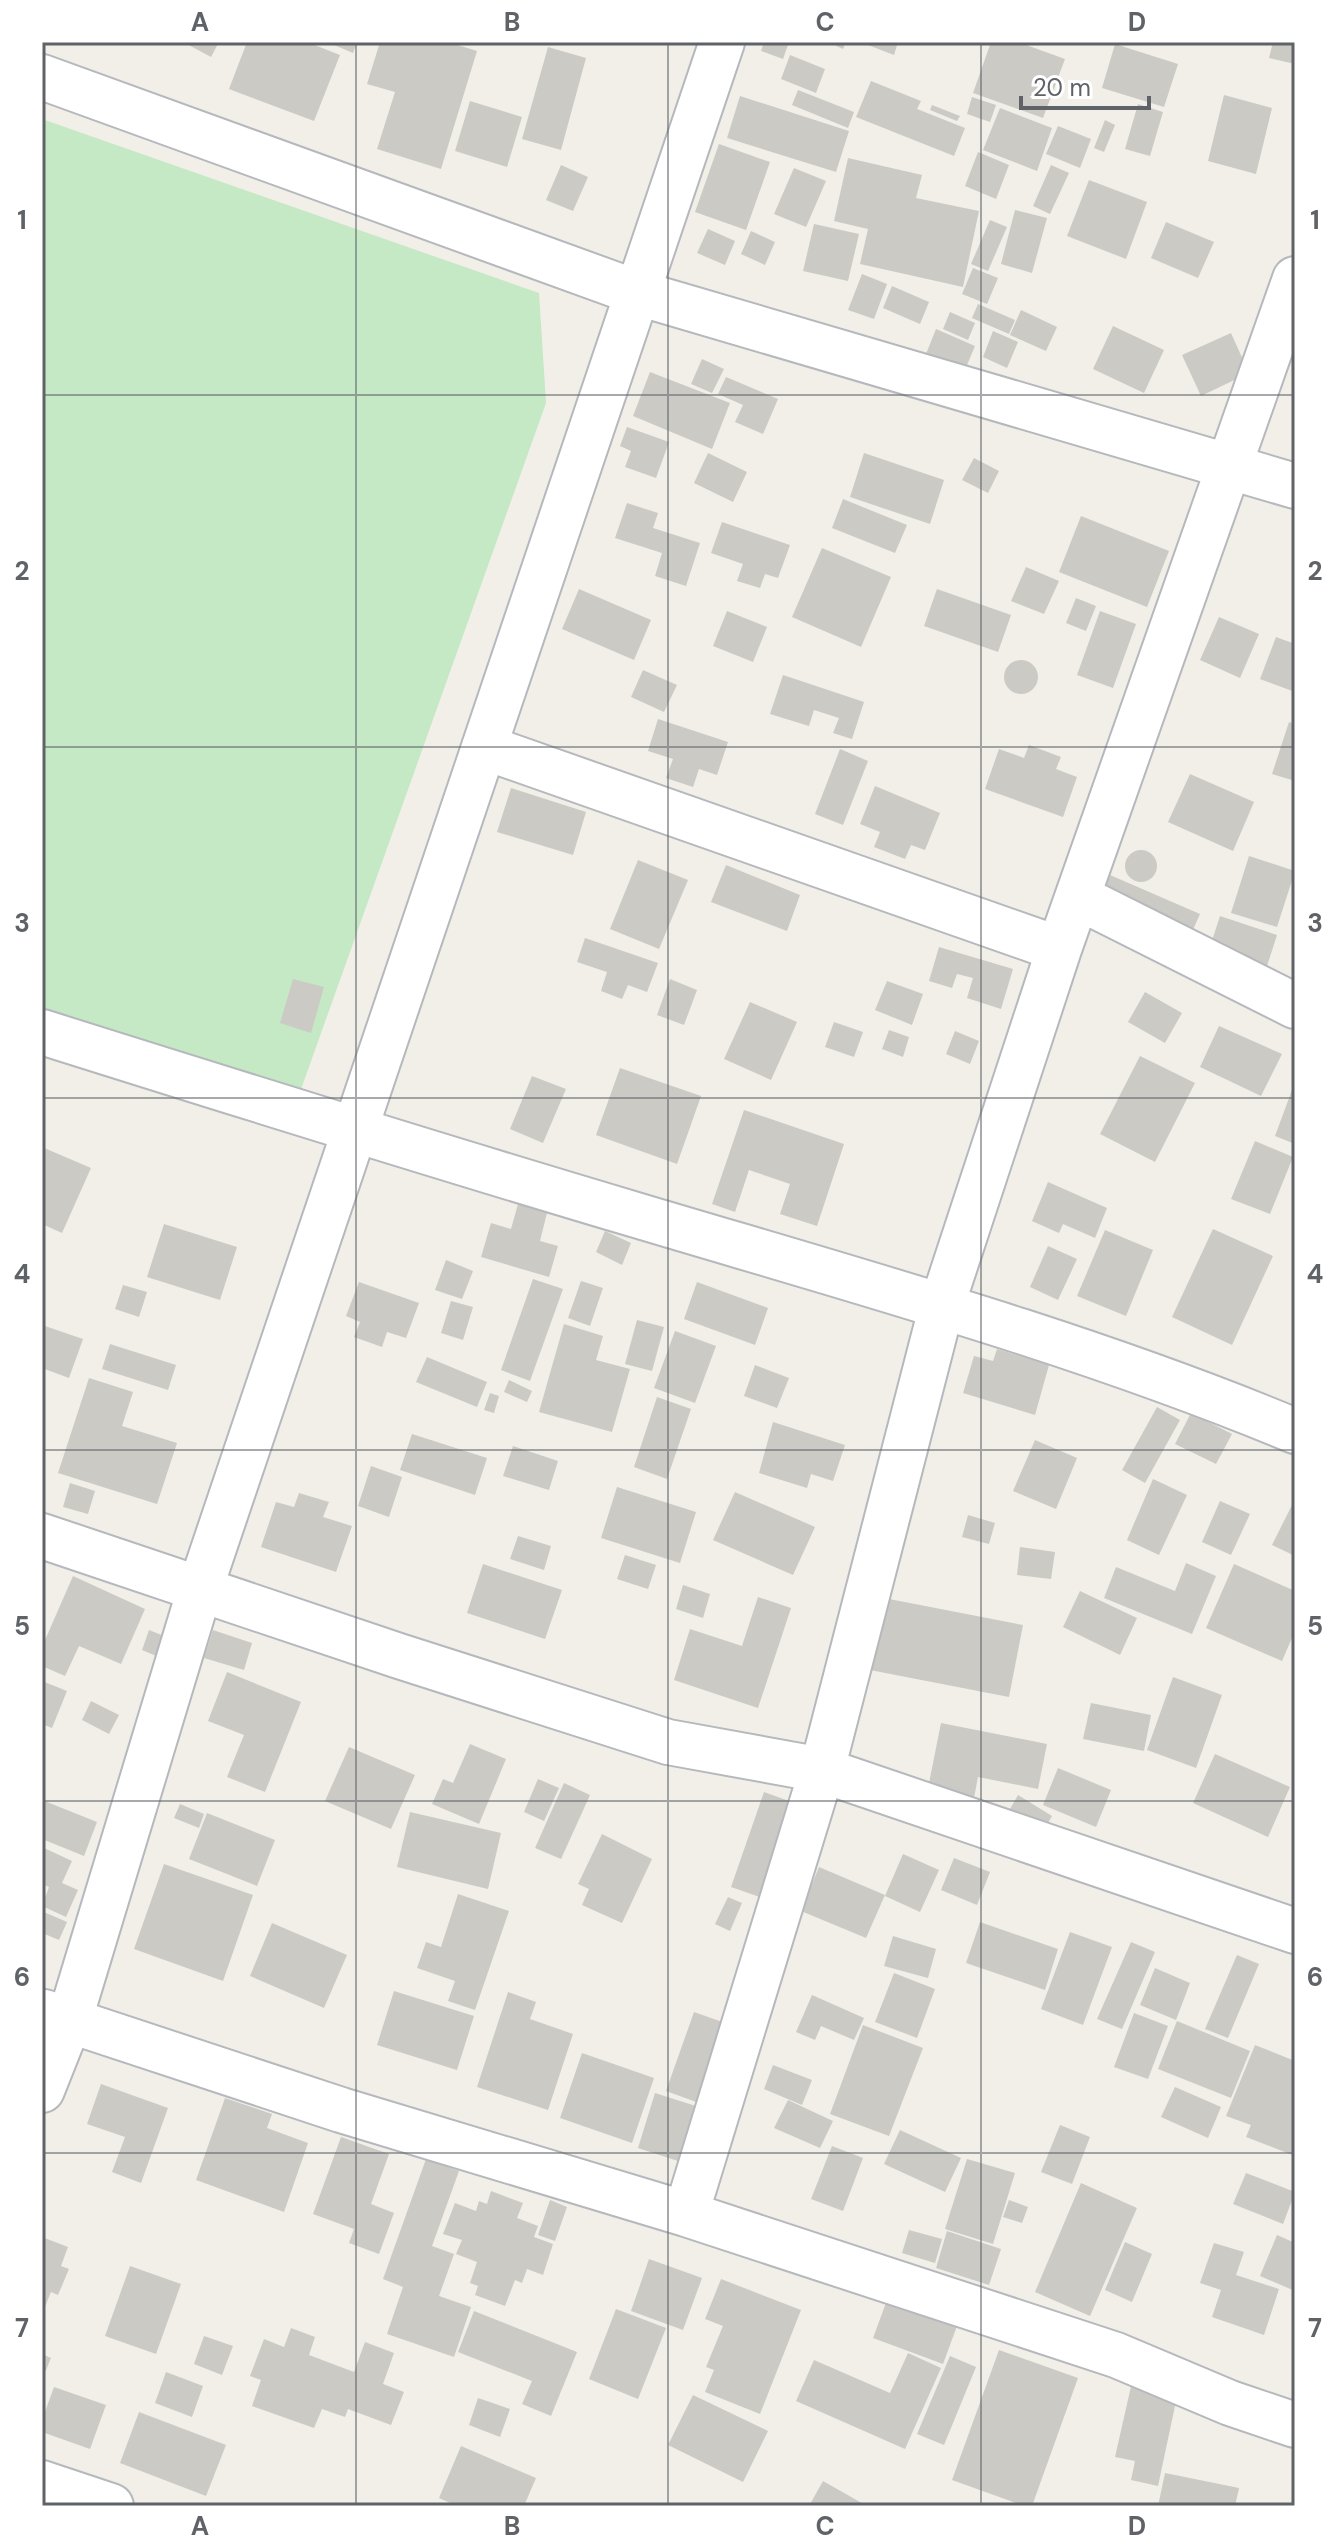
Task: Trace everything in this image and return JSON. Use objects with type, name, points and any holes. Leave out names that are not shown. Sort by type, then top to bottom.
[{"type":"street","points":[[42,62],[49,42]]},
{"type":"street","points":[[42,2090],[56,2017],[722,42]]},
{"type":"street","points":[[42,77],[638,293],[1295,486]]},
{"type":"street","points":[[686,2214],[822,1770],[942,1305],[1059,949],[1295,279]]},
{"type":"street","points":[[484,747],[1059,949]]},
{"type":"street","points":[[1078,897],[1295,1006]]},
{"type":"street","points":[[42,1032],[355,1131],[942,1305],[1213,1397],[1295,1431]]},
{"type":"street","points":[[42,1536],[668,1742],[822,1770],[1295,1931]]},
{"type":"street","points":[[56,2017],[341,2110],[686,2214],[1116,2355],[1230,2403],[1295,2425]]},
{"type":"street","points":[[42,2483],[111,2506]]},
{"type":"green space","points":[[42,119],[539,293],[546,403],[300,1092],[42,1008]]},
{"type":"building","points":[[183,42],[219,42],[211,57]]},
{"type":"building","points":[[247,42],[307,42],[340,55],[314,121],[229,89]]},
{"type":"building","points":[[327,42],[357,42],[353,53]]},
{"type":"building","points":[[380,42],[448,42],[477,51],[441,169],[377,149],[395,92],[367,84]]},
{"type":"building","points":[[764,42],[789,42],[783,59],[761,51]]},
{"type":"building","points":[[828,42],[846,42],[843,49]]},
{"type":"building","points":[[860,42],[898,42],[894,55]]},
{"type":"building","points":[[991,42],[1018,42],[1065,59],[1043,118],[973,93]]},
{"type":"building","points":[[1273,42],[1295,42],[1295,64],[1269,58]]},
{"type":"building","points":[[1115,44],[1178,64],[1164,107],[1102,88]]},
{"type":"building","points":[[548,47],[586,58],[561,150],[522,139]]},
{"type":"building","points":[[790,55],[825,69],[816,93],[781,79]]},
{"type":"building","points":[[871,81],[921,101],[917,109],[965,128],[954,156],[856,117]]},
{"type":"building","points":[[798,90],[854,112],[848,128],[792,105]]},
{"type":"building","points":[[1224,95],[1272,108],[1256,174],[1208,161]]},
{"type":"building","points":[[740,96],[849,131],[836,172],[727,138]]},
{"type":"building","points":[[972,97],[996,105],[990,122],[967,114]]},
{"type":"building","points":[[470,101],[522,117],[507,167],[455,151]]},
{"type":"building","points":[[1138,104],[1163,112],[1150,156],[1125,149]]},
{"type":"building","points":[[932,105],[960,116],[957,121],[930,110]]},
{"type":"building","points":[[1000,108],[1052,128],[1037,171],[983,150]]},
{"type":"building","points":[[1105,120],[1115,125],[1104,152],[1094,148]]},
{"type":"building","points":[[1058,126],[1091,139],[1080,168],[1046,154]]},
{"type":"building","points":[[719,144],[770,162],[746,230],[695,212]]},
{"type":"building","points":[[978,152],[1009,165],[996,199],[965,186]]},
{"type":"building","points":[[848,158],[922,175],[916,198],[979,211],[963,287],[860,264],[868,229],[834,221]]},
{"type":"building","points":[[561,165],[588,177],[573,211],[546,200]]},
{"type":"building","points":[[1051,165],[1069,173],[1050,214],[1033,206]]},
{"type":"building","points":[[794,168],[826,181],[806,227],[774,214]]},
{"type":"building","points":[[1089,180],[1147,202],[1126,259],[1067,236]]},
{"type":"building","points":[[1015,210],[1047,218],[1032,273],[1001,264]]},
{"type":"building","points":[[990,220],[1007,227],[988,271],[971,264]]},
{"type":"building","points":[[1166,222],[1214,242],[1198,278],[1151,258]]},
{"type":"building","points":[[814,224],[859,234],[848,281],[803,271]]},
{"type":"building","points":[[708,229],[735,241],[725,265],[697,253]]},
{"type":"building","points":[[751,231],[775,242],[765,265],[741,254]]},
{"type":"building","points":[[973,268],[998,278],[987,304],[962,294]]},
{"type":"building","points":[[862,274],[887,284],[874,319],[848,310]]},
{"type":"building","points":[[892,286],[929,302],[920,324],[883,308]]},
{"type":"building","points":[[978,304],[1015,320],[1009,334],[972,318]]},
{"type":"building","points":[[1021,310],[1057,327],[1046,351],[1010,335]]},
{"type":"building","points":[[950,312],[975,323],[968,340],[943,329]]},
{"type":"building","points":[[1113,326],[1164,350],[1144,393],[1093,369]]},
{"type":"building","points":[[936,329],[975,346],[965,370],[926,354]]},
{"type":"building","points":[[993,331],[1018,342],[1007,368],[983,357]]},
{"type":"building","points":[[1231,333],[1249,373],[1201,396],[1182,355]]},
{"type":"building","points":[[702,359],[724,369],[712,393],[691,384]]},
{"type":"building","points":[[650,372],[730,403],[712,449],[633,416]]},
{"type":"building","points":[[726,377],[778,399],[763,434],[735,422],[743,405],[718,394]]},
{"type":"building","points":[[627,427],[669,442],[656,478],[625,467],[631,451],[620,446]]},
{"type":"building","points":[[708,453],[747,472],[733,502],[694,483]]},
{"type":"building","points":[[864,453],[944,480],[930,524],[850,497]]},
{"type":"building","points":[[974,458],[999,471],[988,493],[962,480]]},
{"type":"building","points":[[843,499],[907,525],[895,553],[832,528]]},
{"type":"building","points":[[627,503],[658,513],[653,528],[700,543],[686,586],[655,576],[662,553],[615,538]]},
{"type":"building","points":[[1081,516],[1169,551],[1147,607],[1059,572]]},
{"type":"building","points":[[722,522],[790,545],[778,578],[765,574],[760,588],[737,581],[743,564],[711,553]]},
{"type":"building","points":[[822,548],[891,577],[861,647],[792,617]]},
{"type":"building","points":[[1026,567],[1059,581],[1044,614],[1011,601]]},
{"type":"building","points":[[579,589],[651,620],[634,660],[562,629]]},
{"type":"building","points":[[937,589],[1011,615],[998,652],[924,626]]},
{"type":"building","points":[[1076,598],[1096,606],[1086,631],[1066,623]]},
{"type":"building","points":[[727,611],[767,627],[753,662],[713,646]]},
{"type":"building","points":[[1100,611],[1136,624],[1113,688],[1077,675]]},
{"type":"building","points":[[1219,617],[1259,634],[1240,678],[1200,660]]},
{"type":"building","points":[[1276,637],[1295,644],[1295,692],[1260,679]]},
{"type":"building","points":[[1021,660],[1033,665],[1038,677],[1033,689],[1021,694],[1009,689],[1004,677],[1009,665]]},
{"type":"building","points":[[643,670],[677,685],[664,712],[631,697]]},
{"type":"building","points":[[783,675],[864,702],[852,739],[833,733],[839,718],[814,710],[809,726],[770,714]]},
{"type":"building","points":[[658,719],[728,742],[717,775],[699,769],[693,787],[666,778],[673,759],[648,751]]},
{"type":"building","points":[[1289,722],[1295,724],[1295,781],[1272,774]]},
{"type":"building","points":[[1029,745],[1061,757],[1056,769],[1077,777],[1063,817],[985,789],[999,749],[1024,758]]},
{"type":"building","points":[[840,749],[868,761],[843,825],[815,814]]},
{"type":"building","points":[[1190,774],[1254,802],[1233,851],[1168,822]]},
{"type":"building","points":[[875,786],[940,813],[925,850],[911,845],[905,859],[874,847],[880,832],[860,824]]},
{"type":"building","points":[[511,788],[586,812],[573,855],[497,832]]},
{"type":"building","points":[[1141,850],[1152,855],[1157,866],[1152,877],[1141,882],[1130,877],[1125,866],[1130,855]]},
{"type":"building","points":[[1249,856],[1295,871],[1277,927],[1231,913]]},
{"type":"building","points":[[638,860],[688,880],[659,949],[610,929]]},
{"type":"building","points":[[726,865],[800,895],[787,931],[711,902]]},
{"type":"building","points":[[1110,875],[1200,914],[1188,941],[1098,902]]},
{"type":"building","points":[[1220,916],[1277,935],[1266,969],[1209,950]]},
{"type":"building","points":[[585,938],[658,963],[647,992],[628,985],[622,999],[601,991],[607,972],[577,962]]},
{"type":"building","points":[[939,947],[1013,969],[1001,1009],[967,998],[973,978],[957,974],[952,988],[929,981]]},
{"type":"building","points":[[293,979],[324,987],[311,1033],[280,1023]]},
{"type":"building","points":[[670,979],[697,990],[684,1025],[657,1015]]},
{"type":"building","points":[[887,981],[923,994],[912,1025],[875,1010]]},
{"type":"building","points":[[1145,992],[1182,1013],[1165,1043],[1128,1022]]},
{"type":"building","points":[[750,1002],[797,1022],[771,1080],[724,1059]]},
{"type":"building","points":[[834,1022],[863,1032],[854,1057],[825,1047]]},
{"type":"building","points":[[1219,1026],[1282,1054],[1261,1096],[1200,1067]]},
{"type":"building","points":[[889,1030],[909,1037],[903,1057],[882,1049]]},
{"type":"building","points":[[955,1031],[979,1041],[970,1064],[946,1054]]},
{"type":"building","points":[[1140,1056],[1195,1083],[1155,1162],[1100,1134]]},
{"type":"building","points":[[620,1068],[701,1096],[677,1164],[596,1135]]},
{"type":"building","points":[[532,1076],[566,1089],[543,1143],[510,1129]]},
{"type":"building","points":[[1295,1082],[1295,1144],[1275,1136]]},
{"type":"building","points":[[744,1110],[844,1144],[817,1226],[780,1214],[790,1184],[749,1170],[735,1212],[712,1204]]},
{"type":"building","points":[[1255,1141],[1293,1157],[1270,1214],[1231,1199]]},
{"type":"building","points":[[42,1147],[91,1168],[62,1233],[42,1224]]},
{"type":"building","points":[[1048,1182],[1107,1208],[1095,1238],[1063,1224],[1059,1233],[1032,1221]]},
{"type":"building","points":[[518,1204],[547,1213],[540,1241],[558,1246],[549,1277],[481,1257],[491,1223],[511,1229]]},
{"type":"building","points":[[164,1224],[237,1247],[220,1300],[147,1277]]},
{"type":"building","points":[[1213,1229],[1273,1256],[1232,1345],[1172,1317]]},
{"type":"building","points":[[1105,1230],[1153,1250],[1126,1316],[1077,1296]]},
{"type":"building","points":[[605,1231],[631,1243],[622,1265],[596,1252]]},
{"type":"building","points":[[1048,1246],[1077,1259],[1058,1300],[1030,1287]]},
{"type":"building","points":[[446,1260],[473,1271],[462,1299],[435,1290]]},
{"type":"building","points":[[533,1279],[563,1289],[530,1381],[501,1370]]},
{"type":"building","points":[[581,1281],[603,1288],[590,1326],[568,1318]]},
{"type":"building","points":[[359,1282],[419,1303],[406,1338],[387,1332],[382,1347],[354,1337],[360,1322],[346,1316]]},
{"type":"building","points":[[697,1282],[768,1308],[755,1345],[684,1319]]},
{"type":"building","points":[[123,1285],[147,1292],[139,1317],[115,1309]]},
{"type":"building","points":[[451,1301],[473,1307],[463,1340],[441,1333]]},
{"type":"building","points":[[637,1320],[664,1327],[652,1371],[625,1364]]},
{"type":"building","points":[[564,1324],[603,1336],[596,1360],[630,1369],[612,1432],[539,1412]]},
{"type":"building","points":[[42,1325],[83,1339],[69,1378],[42,1368]]},
{"type":"building","points":[[675,1331],[716,1346],[695,1403],[654,1388]]},
{"type":"building","points":[[110,1344],[176,1365],[168,1390],[102,1369]]},
{"type":"building","points":[[997,1349],[1049,1365],[1035,1415],[963,1393],[974,1356],[993,1361]]},
{"type":"building","points":[[427,1357],[487,1382],[477,1407],[416,1382]]},
{"type":"building","points":[[755,1365],[789,1378],[777,1408],[744,1396]]},
{"type":"building","points":[[89,1378],[133,1392],[122,1426],[177,1443],[157,1504],[58,1473]]},
{"type":"building","points":[[509,1380],[532,1391],[527,1402],[504,1392]]},
{"type":"building","points":[[490,1393],[499,1396],[494,1413],[484,1410]]},
{"type":"building","points":[[657,1397],[691,1409],[667,1479],[634,1467]]},
{"type":"building","points":[[1157,1407],[1180,1420],[1145,1483],[1122,1470]]},
{"type":"building","points":[[1191,1413],[1232,1434],[1216,1464],[1175,1444]]},
{"type":"building","points":[[773,1422],[845,1445],[833,1481],[811,1474],[807,1488],[759,1473]]},
{"type":"building","points":[[412,1434],[487,1458],[475,1495],[400,1470]]},
{"type":"building","points":[[1035,1440],[1077,1458],[1056,1509],[1013,1491]]},
{"type":"building","points":[[513,1446],[558,1461],[549,1490],[503,1476]]},
{"type":"building","points":[[371,1466],[402,1477],[389,1517],[358,1506]]},
{"type":"building","points":[[1153,1479],[1187,1495],[1159,1555],[1127,1540]]},
{"type":"building","points":[[70,1483],[95,1491],[88,1514],[63,1507]]},
{"type":"building","points":[[617,1487],[696,1512],[680,1563],[601,1538]]},
{"type":"building","points":[[735,1492],[815,1527],[793,1575],[713,1540]]},
{"type":"building","points":[[299,1493],[329,1502],[323,1517],[352,1526],[336,1572],[261,1547],[276,1502],[294,1507]]},
{"type":"building","points":[[1220,1501],[1250,1514],[1231,1555],[1202,1542]]},
{"type":"building","points":[[1292,1505],[1295,1507],[1295,1556],[1272,1545]]},
{"type":"building","points":[[968,1515],[995,1523],[989,1544],[962,1537]]},
{"type":"building","points":[[518,1536],[551,1546],[544,1570],[510,1559]]},
{"type":"building","points":[[1020,1547],[1055,1552],[1051,1579],[1017,1575]]},
{"type":"building","points":[[625,1555],[656,1565],[648,1589],[617,1579]]},
{"type":"building","points":[[1186,1563],[1216,1576],[1192,1634],[1104,1598],[1116,1567],[1175,1591]]},
{"type":"building","points":[[483,1564],[562,1590],[545,1639],[467,1613]]},
{"type":"building","points":[[1234,1564],[1295,1591],[1295,1631],[1282,1661],[1206,1628]]},
{"type":"building","points":[[73,1576],[145,1609],[121,1664],[79,1646],[65,1676],[42,1666],[42,1647]]},
{"type":"building","points":[[683,1585],[710,1594],[703,1618],[676,1609]]},
{"type":"building","points":[[1080,1591],[1137,1618],[1120,1655],[1063,1627]]},
{"type":"building","points":[[758,1597],[791,1608],[758,1708],[674,1680],[690,1629],[742,1646]]},
{"type":"building","points":[[884,1598],[1023,1625],[1009,1697],[870,1670]]},
{"type":"building","points":[[149,1630],[169,1638],[161,1658],[142,1650]]},
{"type":"building","points":[[213,1630],[252,1643],[244,1670],[204,1658]]},
{"type":"building","points":[[227,1672],[301,1702],[265,1792],[227,1777],[244,1735],[208,1721]]},
{"type":"building","points":[[1173,1677],[1222,1695],[1196,1768],[1147,1750]]},
{"type":"building","points":[[42,1681],[67,1691],[52,1728],[42,1724]]},
{"type":"building","points":[[91,1701],[119,1715],[109,1734],[82,1720]]},
{"type":"building","points":[[1091,1703],[1151,1715],[1144,1751],[1083,1739]]},
{"type":"building","points":[[941,1723],[1047,1744],[1038,1789],[978,1777],[973,1803],[927,1793]]},
{"type":"building","points":[[470,1744],[506,1759],[479,1824],[432,1804],[443,1779],[453,1783]]},
{"type":"building","points":[[349,1747],[415,1775],[391,1829],[325,1801]]},
{"type":"building","points":[[1215,1754],[1290,1787],[1268,1837],[1193,1803]]},
{"type":"building","points":[[1058,1768],[1111,1790],[1096,1827],[1043,1805]]},
{"type":"building","points":[[538,1779],[559,1788],[544,1821],[524,1812]]},
{"type":"building","points":[[564,1783],[590,1795],[561,1859],[535,1848]]},
{"type":"building","points":[[764,1792],[800,1805],[768,1900],[731,1887]]},
{"type":"building","points":[[1018,1795],[1052,1816],[1037,1843],[1002,1823]]},
{"type":"building","points":[[42,1800],[97,1822],[84,1856],[42,1839]]},
{"type":"building","points":[[180,1804],[204,1814],[199,1828],[174,1818]]},
{"type":"building","points":[[410,1812],[501,1833],[488,1889],[397,1867]]},
{"type":"building","points":[[207,1813],[275,1840],[257,1886],[189,1859]]},
{"type":"building","points":[[602,1834],[652,1859],[622,1923],[582,1905],[589,1889],[578,1884]]},
{"type":"building","points":[[42,1847],[72,1861],[62,1883],[78,1890],[66,1917],[42,1906],[49,1887],[42,1884]]},
{"type":"building","points":[[903,1854],[939,1870],[920,1912],[885,1896]]},
{"type":"building","points":[[954,1858],[990,1872],[977,1905],[941,1890]]},
{"type":"building","points":[[164,1864],[253,1895],[223,1981],[134,1949]]},
{"type":"building","points":[[819,1867],[885,1895],[866,1938],[801,1911]]},
{"type":"building","points":[[458,1894],[509,1911],[475,2010],[448,2001],[455,1981],[417,1968],[426,1942],[441,1947]]},
{"type":"building","points":[[728,1897],[742,1903],[730,1931],[715,1924]]},
{"type":"building","points":[[44,1912],[67,1922],[59,1940],[42,1933]]},
{"type":"building","points":[[980,1922],[1058,1949],[1045,1990],[966,1963]]},
{"type":"building","points":[[272,1923],[347,1955],[324,2008],[250,1976]]},
{"type":"building","points":[[1070,1932],[1112,1947],[1083,2025],[1041,2009]]},
{"type":"building","points":[[893,1936],[936,1949],[928,1978],[884,1966]]},
{"type":"building","points":[[1131,1942],[1155,1952],[1122,2029],[1097,2019]]},
{"type":"building","points":[[1237,1955],[1259,1964],[1228,2038],[1205,2029]]},
{"type":"building","points":[[1155,1968],[1190,1983],[1176,2020],[1140,2005]]},
{"type":"building","points":[[894,1973],[935,1989],[917,2038],[875,2022]]},
{"type":"building","points":[[394,1991],[474,2016],[457,2070],[377,2045]]},
{"type":"building","points":[[508,1992],[536,2002],[530,2019],[573,2034],[548,2110],[477,2087]]},
{"type":"building","points":[[812,1995],[864,2018],[854,2040],[821,2026],[815,2040],[796,2032]]},
{"type":"building","points":[[694,2012],[728,2024],[699,2103],[666,2091]]},
{"type":"building","points":[[1134,2013],[1168,2026],[1148,2079],[1114,2067]]},
{"type":"building","points":[[1177,2021],[1250,2051],[1231,2098],[1158,2069]]},
{"type":"building","points":[[863,2025],[923,2048],[889,2136],[830,2114]]},
{"type":"building","points":[[1255,2045],[1295,2061],[1295,2156],[1246,2137],[1251,2125],[1226,2116]]},
{"type":"building","points":[[582,2053],[654,2078],[632,2143],[560,2118]]},
{"type":"building","points":[[773,2065],[812,2080],[802,2105],[764,2089]]},
{"type":"building","points":[[101,2084],[168,2108],[141,2183],[112,2172],[125,2137],[87,2124]]},
{"type":"building","points":[[1175,2087],[1221,2107],[1208,2138],[1161,2117]]},
{"type":"building","points":[[655,2093],[699,2107],[681,2162],[638,2148]]},
{"type":"building","points":[[225,2098],[272,2114],[267,2128],[308,2143],[284,2212],[196,2180]]},
{"type":"building","points":[[788,2100],[833,2121],[820,2148],[774,2128]]},
{"type":"building","points":[[1060,2125],[1090,2137],[1072,2184],[1041,2172]]},
{"type":"building","points":[[900,2130],[961,2158],[945,2192],[884,2164]]},
{"type":"building","points":[[341,2137],[389,2154],[371,2204],[394,2213],[379,2254],[349,2243],[354,2229],[313,2214]]},
{"type":"building","points":[[832,2146],[863,2158],[843,2211],[811,2199]]},
{"type":"building","points":[[426,2159],[459,2171],[432,2246],[454,2254],[439,2296],[471,2307],[454,2357],[387,2334],[403,2287],[383,2279]]},
{"type":"building","points":[[967,2159],[1015,2173],[993,2244],[945,2229]]},
{"type":"building","points":[[1246,2173],[1295,2192],[1283,2224],[1233,2204]]},
{"type":"building","points":[[1081,2183],[1137,2208],[1090,2316],[1035,2292]]},
{"type":"building","points":[[491,2191],[523,2203],[517,2218],[538,2226],[534,2237],[553,2244],[543,2275],[527,2269],[522,2283],[515,2280],[505,2306],[475,2295],[478,2286],[470,2283],[477,2262],[456,2254],[462,2240],[443,2234],[455,2203],[476,2211],[479,2201],[487,2204]]},
{"type":"building","points":[[550,2200],[567,2207],[555,2241],[538,2235]]},
{"type":"building","points":[[1009,2200],[1028,2207],[1022,2223],[1003,2217]]},
{"type":"building","points":[[909,2230],[942,2239],[935,2263],[902,2253]]},
{"type":"building","points":[[947,2231],[1001,2249],[989,2285],[936,2268]]},
{"type":"building","points":[[1277,2235],[1295,2243],[1295,2291],[1260,2276]]},
{"type":"building","points":[[42,2237],[68,2247],[61,2266],[69,2269],[58,2295],[51,2292],[42,2314]]},
{"type":"building","points":[[1125,2242],[1152,2254],[1132,2302],[1105,2290]]},
{"type":"building","points":[[1214,2243],[1244,2252],[1236,2275],[1279,2289],[1264,2335],[1212,2317],[1221,2290],[1200,2283]]},
{"type":"building","points":[[649,2259],[702,2278],[683,2330],[631,2311]]},
{"type":"building","points":[[130,2266],[181,2284],[156,2354],[105,2336]]},
{"type":"building","points":[[721,2279],[801,2310],[760,2414],[705,2392],[714,2370],[706,2367],[723,2326],[705,2319]]},
{"type":"building","points":[[887,2300],[957,2326],[943,2364],[873,2338]]},
{"type":"building","points":[[616,2309],[666,2328],[638,2399],[589,2379]]},
{"type":"building","points":[[474,2311],[577,2352],[551,2416],[522,2404],[532,2381],[458,2352]]},
{"type":"building","points":[[291,2328],[315,2337],[309,2355],[354,2372],[365,2342],[394,2353],[383,2384],[404,2392],[391,2425],[348,2409],[345,2417],[322,2409],[314,2428],[252,2406],[261,2380],[250,2376],[264,2339],[284,2347]]},
{"type":"building","points":[[204,2336],[233,2346],[222,2375],[194,2364]]},
{"type":"building","points":[[999,2350],[1078,2378],[1032,2506],[1024,2506],[952,2480]]},
{"type":"building","points":[[908,2353],[941,2368],[905,2449],[796,2401],[814,2360],[890,2393]]},
{"type":"building","points":[[42,2354],[51,2358],[42,2380]]},
{"type":"building","points":[[950,2356],[976,2367],[944,2445],[917,2434]]},
{"type":"building","points":[[166,2372],[203,2386],[192,2417],[155,2403]]},
{"type":"building","points":[[1132,2382],[1178,2392],[1158,2486],[1131,2480],[1135,2461],[1115,2457]]},
{"type":"building","points":[[54,2387],[106,2405],[90,2449],[42,2432],[42,2420]]},
{"type":"building","points":[[693,2395],[768,2431],[743,2482],[668,2445]]},
{"type":"building","points":[[478,2398],[510,2409],[500,2437],[469,2425]]},
{"type":"building","points":[[139,2412],[226,2445],[206,2496],[120,2463]]},
{"type":"building","points":[[461,2446],[536,2478],[524,2506],[457,2506],[439,2498]]},
{"type":"building","points":[[1165,2473],[1239,2488],[1235,2506],[1158,2506]]},
{"type":"building","points":[[823,2481],[867,2506],[809,2506]]}]
